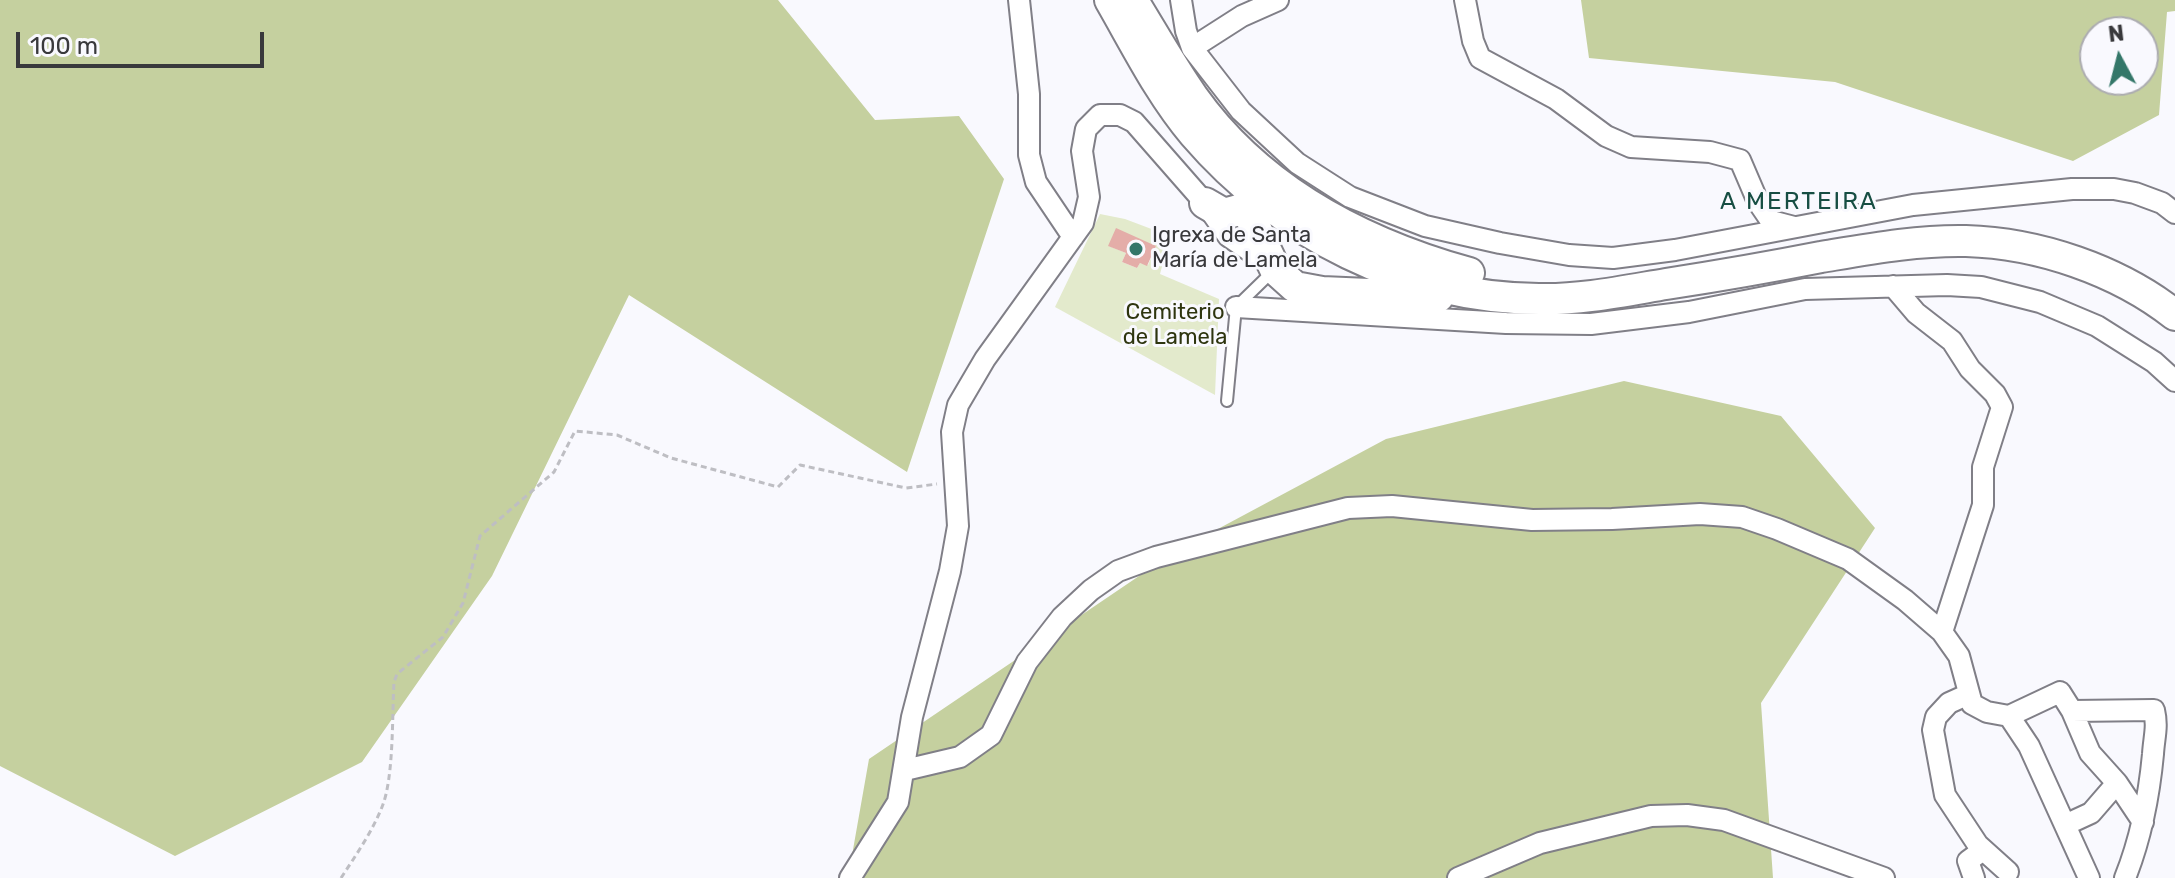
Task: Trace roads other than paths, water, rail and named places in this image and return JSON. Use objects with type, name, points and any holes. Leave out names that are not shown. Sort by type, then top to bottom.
[{"type":"main road","points":[[1110,0],[1219,140],[1254,196],[1275,269],[1295,287],[1324,302],[1676,270],[1852,238],[1934,227],[2000,231],[2060,241],[2110,260],[2175,299]]},
{"type":"main road","points":[[1133,0],[1178,87],[1261,171],[1303,202],[1372,240],[1484,286]]},
{"type":"main road","points":[[1160,0],[1165,37],[1178,87]]},
{"type":"main road","points":[[1205,203],[1224,214],[1254,196]]},
{"type":"main road","points":[[1254,196],[1282,215],[1349,247],[1484,286],[1542,299],[1612,293],[1892,245],[1965,241],[2013,245],[2078,263],[2119,280],[2175,315]]},
{"type":"main road","points":[[1324,302],[1341,279],[1349,247]]},
{"type":"street","points":[[1019,0],[1029,94],[1029,155],[1036,182],[1073,237]]},
{"type":"street","points":[[1181,0],[1192,48],[1241,111],[1297,163],[1350,197],[1425,226],[1514,246],[1613,258],[1913,205],[2072,189],[2114,189],[2135,193],[2162,203],[2175,213]]},
{"type":"street","points":[[1192,48],[1242,16],[1278,0]]},
{"type":"street","points":[[1465,0],[1473,41],[1480,58],[1556,99],[1606,136],[1631,147],[1710,152],[1740,160],[1758,202],[1771,221],[1796,227]]},
{"type":"street","points":[[850,878],[898,802],[912,717],[950,571],[958,526],[952,432],[958,405],[985,359],[1083,223],[1089,197],[1082,151],[1086,129],[1100,115],[1120,115],[1134,122],[1205,203],[1228,236],[1275,269]]},
{"type":"street","points":[[1893,286],[1916,313],[1952,341],[1970,369],[1995,394],[2002,407],[1983,467],[1983,505],[1942,632]]},
{"type":"street","points":[[1236,307],[1324,302],[1506,323],[1591,324],[1689,312],[1805,289],[1981,287],[2040,302],[2097,326],[2154,362],[2175,381]]},
{"type":"street","points":[[905,770],[960,757],[991,735],[1027,662],[1062,617],[1091,590],[1118,571],[1156,557],[1348,508],[1392,506],[1532,520],[1700,514],[1742,517],[1848,559],[1905,600],[1942,632],[1959,656],[1972,704],[1987,712],[2009,716],[2060,692],[2090,753],[2117,783],[2143,822]]},
{"type":"street","points":[[1969,694],[1949,703],[1936,717],[1933,730],[1945,795],[1983,850],[2008,872]]},
{"type":"street","points":[[2072,711],[2154,710],[2158,727],[2143,822],[2125,878]]},
{"type":"street","points":[[2009,716],[2029,746],[2089,878]]},
{"type":"street","points":[[2065,825],[2091,813],[2117,783]]},
{"type":"street","points":[[1458,878],[1540,843],[1651,816],[1687,815],[1724,820],[1884,878]]},
{"type":"street","points":[[1974,878],[1968,861],[1983,850]]},
{"type":"lane","points":[[1227,401],[1236,307],[1275,269]]},
{"type":"place","name":"Igrexa de Santa María de Lamela","points":[[1136,249]]},
{"type":"district","name":"A MERTEIRA","points":[[1799,202]]},
{"type":"park label","name":"Cemiterio de Lamela","points":[[1175,326]]}]
